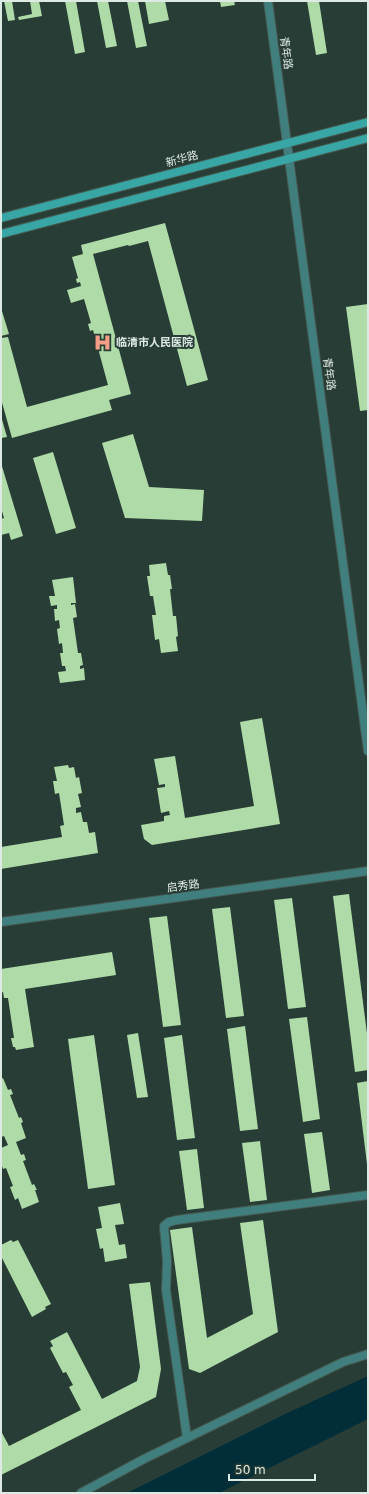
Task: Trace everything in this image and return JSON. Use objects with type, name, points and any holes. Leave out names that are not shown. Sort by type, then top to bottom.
[{"type":"main road","name":"新华路","points":[[1,218],[368,122]]},
{"type":"main road","points":[[1,234],[368,138]]},
{"type":"street","name":"青年路","points":[[268,1],[368,751]]},
{"type":"street","name":"启秀路","points":[[1,922],[368,872]]},
{"type":"street","points":[[187,1438],[166,1290],[167,1261],[164,1226],[177,1220],[368,1195]]},
{"type":"street","points":[[80,1493],[144,1459],[343,1362],[368,1354]]},
{"type":"water","points":[[368,1376],[368,1419],[219,1493],[127,1493],[283,1415]]},
{"type":"building","points":[[4,1],[12,1],[15,20],[8,21]]},
{"type":"building","points":[[30,1],[39,1],[42,16],[19,20],[18,17],[32,14]]},
{"type":"building","points":[[65,1],[76,1],[85,52],[75,54]]},
{"type":"building","points":[[97,1],[108,1],[117,46],[106,48]]},
{"type":"building","points":[[127,1],[138,1],[147,46],[136,48]]},
{"type":"building","points":[[145,1],[165,1],[169,20],[149,24]]},
{"type":"building","points":[[220,1],[234,1],[235,5],[221,7]]},
{"type":"building","points":[[307,1],[319,1],[327,53],[316,55]]},
{"type":"building","points":[[165,223],[208,380],[187,386],[148,241],[93,254],[131,394],[109,400],[112,410],[12,438],[1,399],[1,338],[8,337],[27,407],[108,385],[93,330],[90,331],[88,324],[91,323],[84,299],[71,303],[67,290],[81,286],[80,282],[77,283],[76,279],[78,278],[72,257],[83,254],[81,245]]},
{"type":"building","points":[[368,304],[368,410],[360,411],[346,307]]},
{"type":"building","points":[[1,308],[9,334],[1,336]]},
{"type":"building","points":[[1,416],[7,437],[1,438]]},
{"type":"building","points":[[133,434],[149,487],[204,490],[202,521],[125,518],[102,443]]},
{"type":"building","points":[[53,452],[76,528],[56,534],[33,458]]},
{"type":"building","points":[[1,463],[23,536],[11,540],[9,533],[1,535],[1,519],[4,518],[2,511],[1,512]]},
{"type":"building","points":[[166,563],[172,589],[170,589],[173,616],[176,616],[178,651],[161,653],[159,639],[155,640],[152,615],[156,615],[153,596],[150,596],[147,576],[150,576],[149,565]]},
{"type":"building","points":[[73,577],[76,603],[71,603],[71,605],[75,604],[77,617],[73,618],[78,653],[81,653],[83,665],[80,666],[80,669],[84,668],[85,680],[60,683],[58,672],[66,671],[65,666],[62,666],[60,653],[63,653],[62,643],[59,644],[57,629],[60,628],[59,620],[55,621],[54,609],[57,609],[57,605],[51,606],[49,596],[55,596],[52,580]]},
{"type":"building","points":[[262,718],[280,824],[152,845],[144,839],[141,825],[164,821],[164,816],[170,815],[169,811],[161,813],[157,788],[165,787],[165,784],[159,785],[154,759],[175,756],[185,818],[254,806],[240,722]]},
{"type":"building","points":[[68,765],[69,768],[74,767],[76,778],[79,777],[82,793],[78,794],[81,807],[76,808],[76,813],[81,812],[83,822],[87,822],[89,833],[95,832],[98,853],[1,869],[1,847],[62,837],[60,826],[64,825],[59,793],[55,794],[53,781],[57,781],[54,767]]},
{"type":"building","points":[[349,894],[368,1041],[368,1070],[355,1072],[333,896]]},
{"type":"building","points":[[292,898],[306,1007],[288,1009],[274,900]]},
{"type":"building","points":[[230,907],[244,1016],[226,1018],[212,909]]},
{"type":"building","points":[[167,916],[181,1025],[163,1027],[149,918]]},
{"type":"building","points":[[112,952],[116,975],[25,989],[34,1047],[16,1050],[15,1047],[13,1047],[11,1038],[14,1038],[8,998],[4,998],[3,992],[1,993],[1,969]]},
{"type":"building","points":[[307,1017],[320,1119],[303,1122],[289,1019]]},
{"type":"building","points":[[245,1026],[258,1129],[240,1131],[227,1029]]},
{"type":"building","points":[[138,1033],[148,1097],[137,1098],[127,1035]]},
{"type":"building","points":[[94,1035],[115,1185],[88,1189],[68,1039]]},
{"type":"building","points":[[182,1035],[195,1138],[177,1140],[164,1038]]},
{"type":"building","points":[[3,1078],[8,1090],[11,1089],[13,1094],[10,1095],[19,1118],[21,1117],[23,1122],[21,1123],[26,1138],[16,1142],[21,1155],[24,1154],[26,1160],[23,1161],[32,1185],[34,1184],[37,1190],[35,1190],[39,1202],[22,1209],[18,1198],[15,1200],[10,1187],[13,1186],[6,1168],[3,1169],[1,1163],[1,1148],[8,1145],[4,1136],[1,1137],[1,1079]]},
{"type":"building","points":[[368,1081],[368,1164],[367,1164],[357,1083]]},
{"type":"building","points":[[322,1132],[330,1190],[312,1193],[304,1134]]},
{"type":"building","points":[[260,1141],[267,1200],[250,1202],[242,1143]]},
{"type":"building","points":[[197,1149],[204,1208],[187,1210],[179,1151]]},
{"type":"building","points":[[120,1203],[124,1224],[115,1225],[119,1245],[125,1244],[127,1258],[105,1262],[103,1248],[100,1249],[96,1229],[102,1228],[98,1207]]},
{"type":"building","points":[[263,1220],[278,1332],[200,1373],[189,1369],[170,1230],[192,1227],[207,1338],[253,1314],[240,1223]]},
{"type":"building","points":[[11,1240],[13,1242],[18,1240],[51,1304],[45,1307],[46,1309],[32,1317],[1,1256],[1,1245]]},
{"type":"building","points":[[150,1282],[161,1369],[156,1397],[1,1475],[1,1431],[9,1446],[81,1410],[69,1387],[73,1385],[66,1372],[63,1373],[50,1348],[53,1346],[50,1341],[67,1332],[102,1399],[137,1381],[140,1367],[129,1284]]},
{"type":"place","name":"临清市人民医院","points":[[103,342]]}]
